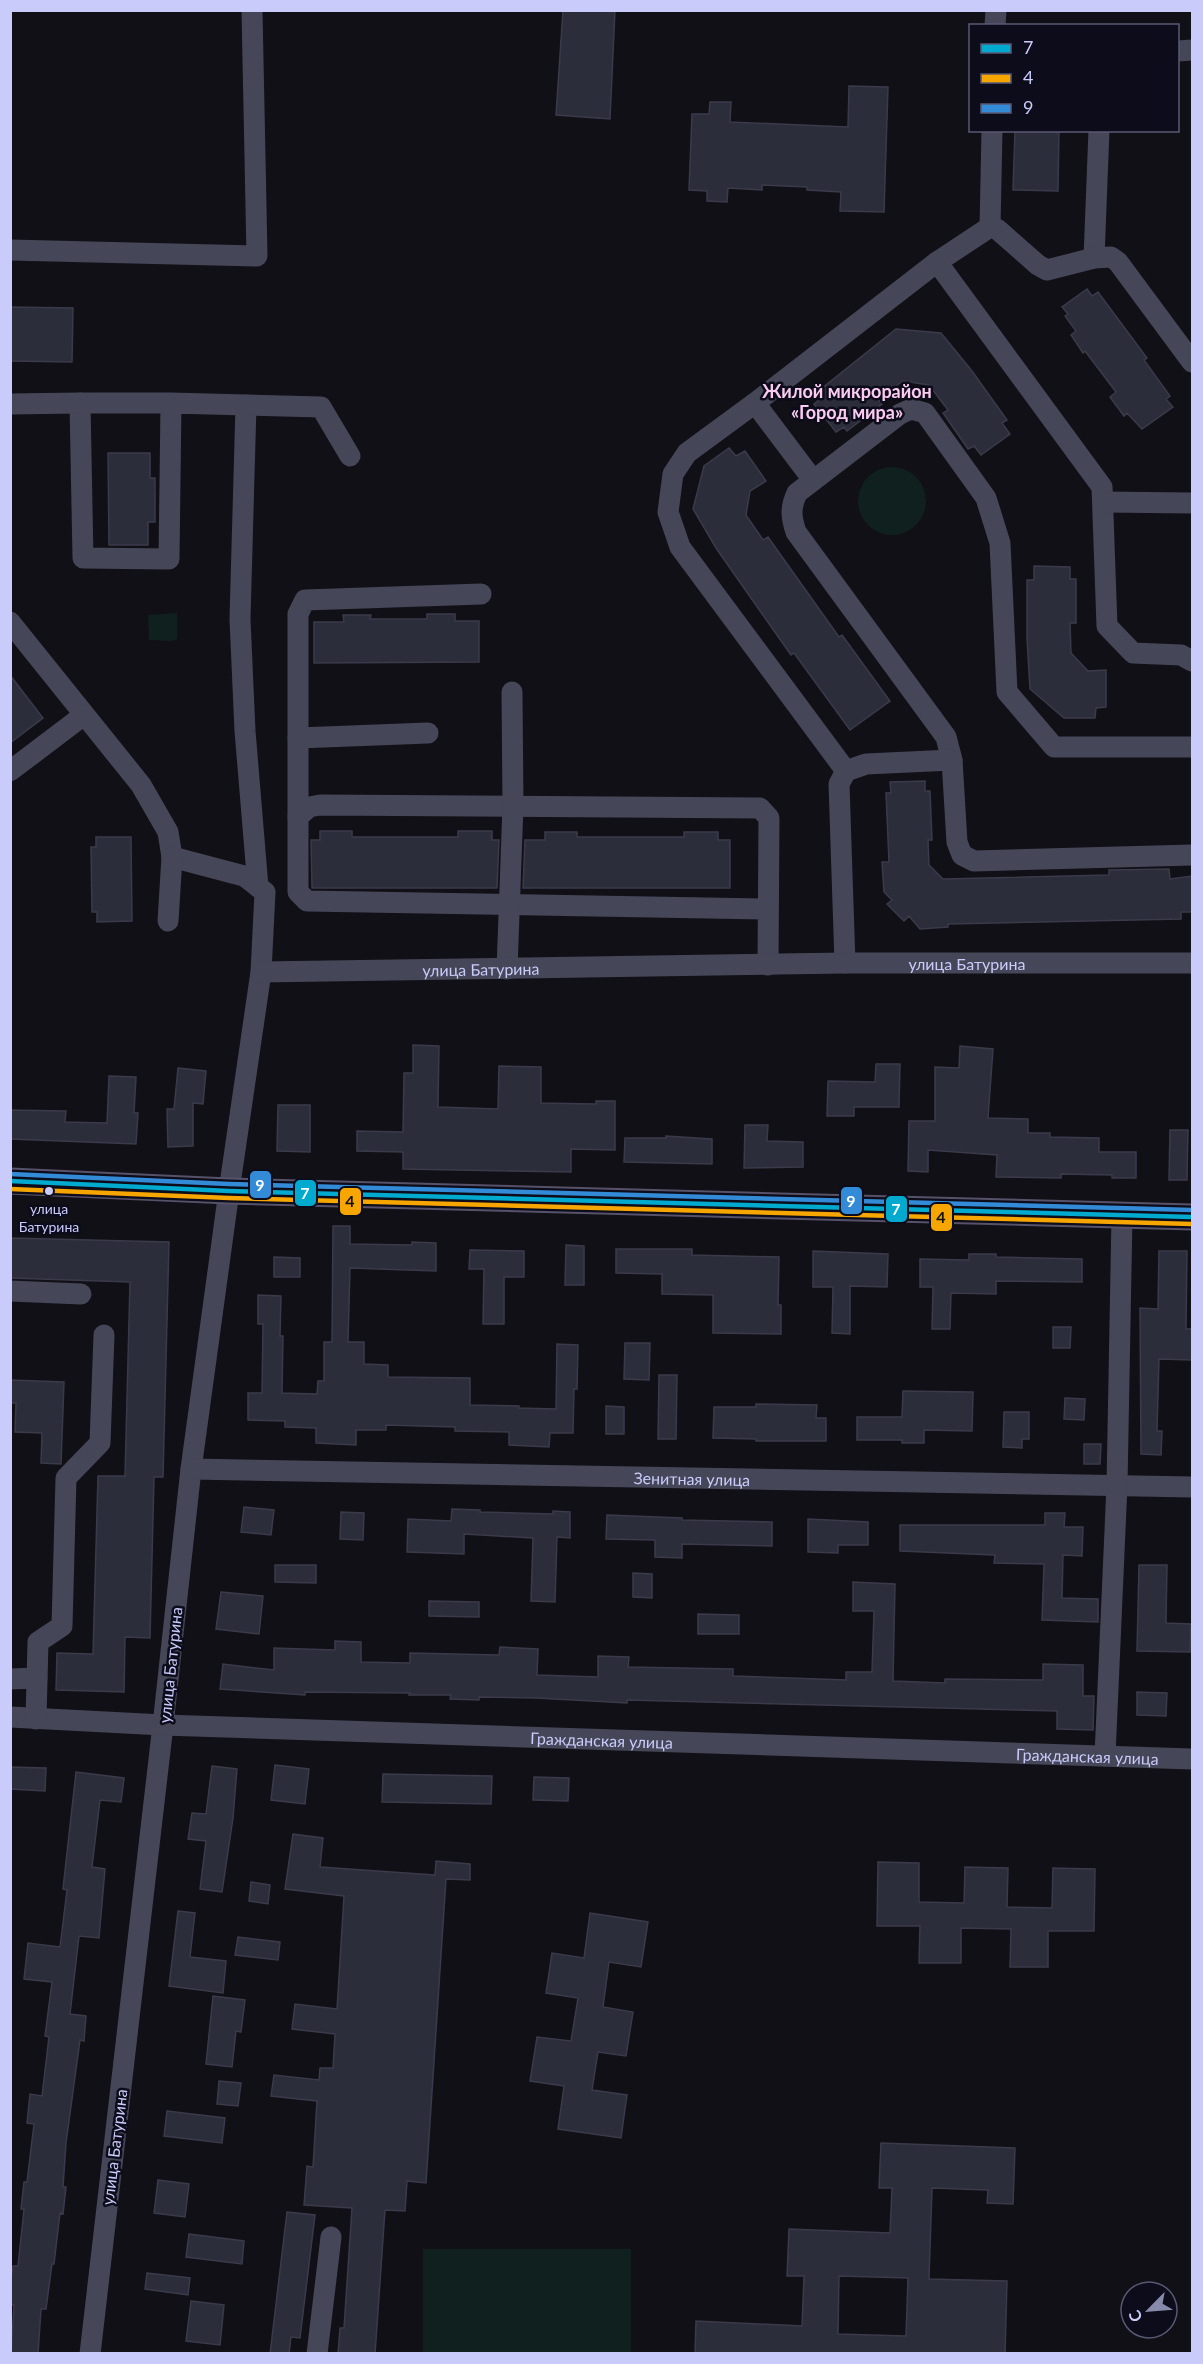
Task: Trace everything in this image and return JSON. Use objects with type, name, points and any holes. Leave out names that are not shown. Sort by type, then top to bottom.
[{"type":"main road","points":[[10,1181],[229,1191],[1192,1217]]},
{"type":"street","points":[[10,250],[257,256],[252,10]]},
{"type":"street","points":[[990,227],[992,132]]},
{"type":"street","points":[[1094,258],[1099,132]]},
{"type":"street","points":[[846,771],[680,547],[668,512],[673,474],[687,453],[937,262],[990,227],[997,229],[1038,265],[1047,270],[1094,258],[1111,257],[1118,262],[1192,362]]},
{"type":"street","points":[[937,262],[1102,488],[1107,626],[1133,653],[1181,655],[1192,660]]},
{"type":"street","points":[[80,403],[83,558],[169,559],[171,403]]},
{"type":"street","points":[[10,404],[171,403],[321,407],[350,456]]},
{"type":"street","points":[[755,403],[813,480]]},
{"type":"street","points":[[246,405],[240,619],[245,731],[258,887]]},
{"type":"street","points":[[1192,747],[1054,747],[1007,692],[1000,543],[986,498],[925,413],[911,410],[900,414],[797,493],[792,504],[791,516],[796,532],[946,737],[952,760],[957,842],[962,855],[974,861],[1192,855]]},
{"type":"street","points":[[1103,502],[1192,503]]},
{"type":"street","points":[[481,594],[305,600],[298,614],[298,892],[307,901],[768,909]]},
{"type":"street","points":[[10,622],[141,785],[168,832],[172,857],[168,921]]},
{"type":"street","points":[[507,969],[513,806],[512,692]]},
{"type":"street","points":[[10,771],[84,714]]},
{"type":"street","points":[[298,738],[428,734]]},
{"type":"street","points":[[845,963],[839,784],[846,771],[866,764],[952,760]]},
{"type":"street","points":[[298,817],[309,807],[320,805],[760,808],[769,818],[768,965]]},
{"type":"street","points":[[172,857],[244,876],[265,892],[261,972]]},
{"type":"street","name":"улица Батурина","points":[[90,2354],[191,1469],[261,972],[845,963],[1192,963]]},
{"type":"street","points":[[1105,1756],[1117,1485],[1122,1216]]},
{"type":"street","points":[[10,1291],[81,1294]]},
{"type":"street","points":[[36,1719],[38,1642],[62,1626],[66,1478],[100,1443],[104,1335]]},
{"type":"street","name":"Зенитная улица","points":[[191,1469],[1192,1487]]},
{"type":"street","points":[[10,1678],[37,1678]]},
{"type":"street","name":"Гражданская улица","points":[[10,1717],[163,1725],[1192,1759]]},
{"type":"street","points":[[317,2354],[331,2237]]},
{"type":"shaded area","points":[[892,467],[905,470],[916,477],[923,488],[926,501],[923,514],[916,525],[905,532],[892,535],[879,532],[868,525],[861,514],[858,501],[861,488],[868,477],[879,470]]},
{"type":"shaded area","points":[[177,613],[177,639],[172,641],[149,640],[148,615]]},
{"type":"shaded area","points":[[423,2249],[631,2249],[631,2353],[423,2353]]},
{"type":"building","points":[[563,10],[615,10],[610,119],[556,115]]},
{"type":"building","points":[[849,86],[888,87],[884,212],[840,211],[841,192],[807,190],[807,187],[762,185],[762,190],[728,188],[727,202],[707,201],[707,191],[689,190],[692,114],[709,114],[710,102],[731,102],[730,122],[848,127]]},
{"type":"building","points":[[1015,132],[1059,132],[1058,191],[1013,190]]},
{"type":"building","points":[[1087,289],[1092,296],[1098,292],[1147,358],[1144,360],[1170,396],[1166,399],[1173,407],[1142,429],[1127,413],[1124,416],[1110,397],[1116,392],[1071,335],[1076,331],[1065,316],[1068,314],[1062,307]]},
{"type":"building","points":[[10,307],[73,308],[72,362],[10,361]]},
{"type":"building","points":[[896,329],[941,333],[1007,420],[1002,423],[1010,434],[981,455],[974,446],[968,449],[943,413],[948,410],[929,385],[903,381],[878,399],[882,404],[847,431],[844,427],[836,432],[814,404],[820,399],[816,393]]},
{"type":"building","points":[[729,448],[736,456],[745,451],[766,481],[750,491],[746,515],[763,540],[768,537],[839,637],[842,635],[890,701],[850,730],[794,653],[791,655],[716,548],[693,509],[704,466]]},
{"type":"building","points":[[108,453],[150,453],[150,478],[155,478],[155,522],[148,522],[148,545],[109,545]]},
{"type":"building","points":[[1034,566],[1070,567],[1070,579],[1076,579],[1076,623],[1070,623],[1071,653],[1088,671],[1106,670],[1106,707],[1096,708],[1095,718],[1064,718],[1030,689],[1027,580],[1034,580]]},
{"type":"building","points":[[427,614],[455,614],[455,621],[479,621],[479,662],[314,663],[314,622],[344,622],[343,615],[371,615],[370,619],[427,619]]},
{"type":"building","points":[[10,675],[43,718],[10,743]]},
{"type":"building","points":[[925,781],[925,791],[930,791],[932,840],[928,840],[929,865],[943,879],[1109,875],[1109,870],[1169,869],[1170,879],[1192,876],[1192,912],[1181,912],[1181,919],[948,924],[948,927],[920,929],[909,916],[904,921],[887,904],[892,900],[884,892],[882,862],[889,862],[886,793],[891,793],[890,782]]},
{"type":"building","points":[[320,831],[352,831],[352,837],[458,837],[458,831],[492,831],[492,840],[499,840],[497,888],[312,888],[311,840],[320,840]]},
{"type":"building","points":[[545,832],[577,832],[577,837],[684,837],[684,832],[718,832],[718,840],[730,840],[730,888],[523,888],[525,840],[545,840]]},
{"type":"building","points":[[96,837],[131,837],[132,921],[97,922],[97,912],[92,912],[91,847],[96,847]]},
{"type":"building","points":[[413,1045],[439,1046],[438,1107],[498,1109],[499,1066],[541,1067],[541,1103],[596,1104],[596,1101],[615,1101],[615,1150],[571,1149],[571,1172],[403,1169],[403,1152],[357,1151],[357,1131],[403,1132],[404,1073],[413,1073]]},
{"type":"building","points":[[960,1046],[993,1049],[988,1118],[1028,1119],[1028,1133],[1050,1133],[1050,1137],[1099,1138],[1099,1152],[1136,1152],[1136,1178],[1061,1174],[1061,1178],[996,1177],[997,1155],[928,1150],[928,1172],[908,1171],[909,1121],[935,1121],[935,1067],[959,1068]]},
{"type":"building","points":[[876,1064],[900,1064],[899,1107],[854,1107],[854,1116],[827,1116],[828,1081],[875,1082]]},
{"type":"building","points":[[178,1068],[206,1071],[203,1104],[193,1103],[193,1146],[168,1147],[167,1109],[174,1109]]},
{"type":"building","points":[[109,1076],[136,1077],[134,1113],[138,1113],[136,1144],[10,1139],[10,1110],[66,1111],[65,1122],[107,1123]]},
{"type":"building","points":[[278,1105],[310,1105],[310,1152],[277,1151]]},
{"type":"building","points":[[745,1125],[768,1125],[767,1141],[803,1142],[803,1167],[744,1168]]},
{"type":"building","points":[[1170,1130],[1188,1130],[1187,1180],[1169,1180]]},
{"type":"building","points":[[666,1136],[712,1139],[712,1164],[624,1162],[625,1138],[666,1138]]},
{"type":"building","points":[[333,1226],[350,1226],[350,1244],[436,1243],[436,1271],[350,1268],[348,1342],[364,1342],[364,1364],[388,1365],[388,1377],[470,1378],[470,1405],[556,1409],[557,1344],[578,1345],[573,1433],[550,1433],[549,1447],[509,1445],[509,1432],[455,1431],[455,1427],[386,1425],[386,1430],[356,1430],[356,1445],[316,1443],[316,1428],[285,1427],[285,1421],[248,1420],[248,1393],[262,1393],[263,1324],[258,1324],[258,1295],[281,1296],[282,1393],[317,1394],[318,1381],[324,1381],[324,1342],[332,1342]]},
{"type":"building","points":[[10,1238],[169,1242],[163,1477],[154,1477],[150,1638],[125,1637],[124,1692],[56,1690],[57,1653],[93,1654],[98,1476],[125,1476],[130,1282],[10,1278]]},
{"type":"building","points":[[566,1245],[584,1246],[584,1285],[565,1285]]},
{"type":"building","points":[[616,1249],[692,1249],[692,1255],[779,1257],[778,1305],[781,1305],[781,1334],[713,1333],[713,1295],[662,1294],[662,1274],[616,1273]]},
{"type":"building","points":[[470,1250],[524,1251],[524,1277],[504,1277],[504,1324],[483,1324],[484,1269],[469,1269]]},
{"type":"building","points":[[813,1251],[888,1254],[887,1287],[850,1286],[850,1334],[832,1333],[833,1287],[813,1287]]},
{"type":"building","points":[[1159,1251],[1187,1251],[1186,1329],[1192,1329],[1192,1360],[1159,1359],[1157,1431],[1162,1431],[1161,1455],[1141,1454],[1140,1308],[1158,1309]]},
{"type":"building","points":[[969,1254],[996,1254],[996,1257],[1082,1259],[1082,1282],[996,1281],[996,1294],[951,1293],[950,1329],[932,1329],[933,1287],[920,1287],[920,1259],[969,1260]]},
{"type":"building","points":[[274,1257],[300,1258],[300,1277],[274,1277]]},
{"type":"building","points":[[1053,1327],[1071,1327],[1070,1348],[1053,1348]]},
{"type":"building","points":[[625,1343],[650,1343],[649,1380],[624,1379]]},
{"type":"building","points":[[659,1375],[677,1375],[676,1439],[658,1439]]},
{"type":"building","points":[[10,1380],[64,1382],[61,1464],[41,1463],[42,1433],[15,1432],[16,1403],[10,1403]]},
{"type":"building","points":[[903,1391],[973,1392],[972,1431],[924,1430],[924,1443],[902,1443],[902,1440],[857,1440],[857,1417],[902,1417]]},
{"type":"building","points":[[1065,1398],[1085,1399],[1084,1420],[1064,1419]]},
{"type":"building","points":[[756,1404],[817,1405],[816,1418],[826,1418],[826,1441],[756,1441],[756,1439],[713,1438],[714,1407],[756,1407]]},
{"type":"building","points":[[606,1406],[624,1407],[624,1434],[606,1434]]},
{"type":"building","points":[[1004,1412],[1029,1412],[1029,1439],[1022,1439],[1022,1448],[1003,1447]]},
{"type":"building","points":[[1084,1444],[1101,1444],[1100,1464],[1084,1464]]},
{"type":"building","points":[[244,1507],[274,1510],[271,1535],[241,1532]]},
{"type":"building","points":[[452,1509],[553,1514],[553,1511],[570,1512],[570,1538],[557,1537],[555,1602],[531,1601],[533,1538],[464,1534],[464,1554],[407,1552],[408,1519],[451,1521]]},
{"type":"building","points":[[341,1512],[364,1513],[363,1540],[340,1539]]},
{"type":"building","points":[[1045,1513],[1065,1513],[1064,1527],[1083,1527],[1082,1556],[1063,1555],[1062,1598],[1098,1599],[1098,1622],[1042,1620],[1044,1564],[994,1563],[995,1555],[900,1551],[900,1525],[1045,1525]]},
{"type":"building","points":[[607,1515],[682,1518],[682,1520],[772,1522],[772,1546],[682,1544],[682,1558],[655,1557],[655,1540],[606,1539]]},
{"type":"building","points":[[808,1519],[868,1522],[868,1545],[838,1545],[838,1553],[808,1552]]},
{"type":"building","points":[[275,1565],[316,1565],[316,1583],[275,1582]]},
{"type":"building","points":[[1139,1565],[1167,1565],[1166,1623],[1191,1624],[1190,1652],[1137,1651]]},
{"type":"building","points":[[633,1573],[652,1574],[652,1598],[633,1597]]},
{"type":"building","points":[[853,1582],[895,1584],[893,1681],[945,1683],[945,1679],[1043,1680],[1043,1664],[1083,1665],[1083,1696],[1094,1696],[1093,1730],[1057,1729],[1057,1711],[627,1700],[627,1703],[536,1698],[479,1697],[479,1700],[450,1699],[451,1695],[409,1695],[410,1693],[305,1692],[305,1695],[220,1689],[223,1664],[274,1670],[274,1648],[335,1650],[335,1641],[361,1642],[361,1662],[410,1663],[410,1653],[499,1655],[500,1647],[538,1649],[537,1675],[598,1677],[598,1656],[629,1657],[628,1667],[733,1669],[733,1676],[846,1680],[846,1672],[872,1672],[874,1611],[853,1611]]},
{"type":"building","points":[[221,1592],[263,1596],[259,1634],[216,1629]]},
{"type":"building","points":[[429,1601],[479,1602],[479,1617],[429,1616]]},
{"type":"building","points":[[698,1614],[739,1615],[739,1634],[698,1634]]},
{"type":"building","points":[[1137,1692],[1167,1693],[1166,1716],[1137,1715]]},
{"type":"building","points":[[275,1765],[309,1769],[305,1804],[271,1800]]},
{"type":"building","points":[[212,1766],[237,1769],[233,1818],[222,1892],[200,1889],[206,1841],[188,1839],[192,1813],[206,1814]]},
{"type":"building","points":[[11,1767],[46,1768],[45,1791],[10,1789]]},
{"type":"building","points":[[76,1772],[124,1778],[121,1802],[100,1800],[92,1867],[105,1869],[99,1938],[79,1936],[70,2014],[86,2016],[84,2041],[80,2040],[66,2143],[63,2187],[66,2187],[63,2214],[60,2213],[46,2309],[41,2309],[38,2354],[11,2354],[14,2305],[10,2305],[10,2287],[13,2266],[18,2266],[24,2209],[21,2209],[24,2182],[27,2182],[34,2124],[27,2123],[30,2094],[42,2096],[49,2037],[45,2036],[52,1982],[24,1979],[28,1943],[60,1947],[67,1890],[63,1889]]},
{"type":"building","points":[[383,1774],[492,1776],[491,1804],[382,1802]]},
{"type":"building","points":[[534,1777],[569,1778],[568,1801],[533,1800]]},
{"type":"building","points":[[293,1834],[323,1838],[320,1867],[435,1875],[436,1861],[470,1864],[470,1880],[446,1879],[426,2183],[407,2181],[405,2211],[385,2210],[375,2354],[338,2354],[340,2328],[344,2328],[352,2208],[304,2205],[307,2166],[313,2167],[317,2101],[271,2096],[274,2075],[319,2080],[320,2068],[333,2068],[335,2034],[292,2029],[295,2004],[337,2009],[344,1896],[285,1889]]},
{"type":"building","points":[[878,1862],[919,1863],[919,1902],[964,1903],[965,1867],[1008,1868],[1007,1907],[1052,1908],[1053,1868],[1095,1869],[1094,1931],[1048,1931],[1048,1967],[1010,1967],[1011,1929],[961,1928],[961,1963],[919,1963],[920,1926],[877,1926]]},
{"type":"building","points":[[251,1882],[270,1885],[268,1904],[249,1901]]},
{"type":"building","points":[[178,1911],[195,1913],[190,1957],[226,1961],[223,1993],[169,1986]]},
{"type":"building","points":[[590,1913],[648,1922],[641,1967],[609,1962],[603,2007],[633,2012],[626,2056],[598,2052],[592,2090],[627,2095],[621,2138],[558,2129],[564,2086],[530,2081],[537,2037],[571,2041],[578,1998],[546,1993],[552,1953],[584,1958]]},
{"type":"building","points":[[238,1937],[280,1942],[278,1960],[235,1955]]},
{"type":"building","points":[[213,1996],[245,2000],[241,2032],[236,2031],[232,2067],[206,2064]]},
{"type":"building","points":[[219,2081],[241,2083],[238,2106],[217,2104]]},
{"type":"building","points":[[167,2111],[225,2118],[222,2143],[164,2136]]},
{"type":"building","points":[[881,2143],[1015,2148],[1013,2204],[987,2203],[988,2190],[932,2188],[929,2279],[1007,2281],[1005,2354],[695,2354],[696,2321],[802,2326],[804,2276],[787,2276],[789,2229],[890,2233],[892,2188],[879,2188]],"holes":[[[839,2276],[908,2278],[906,2336],[838,2334]]]},
{"type":"building","points":[[158,2180],[189,2184],[185,2217],[154,2213]]},
{"type":"building","points":[[287,2212],[315,2215],[300,2338],[291,2337],[289,2354],[270,2354]]},
{"type":"building","points":[[189,2234],[244,2241],[242,2264],[186,2257]]},
{"type":"building","points":[[147,2273],[190,2278],[188,2295],[145,2289]]},
{"type":"building","points":[[191,2301],[224,2305],[220,2345],[186,2341]]},
{"type":"transit line","name":"9","points":[[10,1174],[229,1184],[1192,1210]]},
{"type":"transit line","name":"7","points":[[10,1181],[229,1191],[1192,1217]]},
{"type":"transit line","name":"4","points":[[10,1189],[229,1198],[1192,1224]]},
{"type":"place","name":"улица Батурина","points":[[49,1191]]},
{"type":"district","name":"Жилой микрорайон «Город мира»","points":[[847,401]]}]
